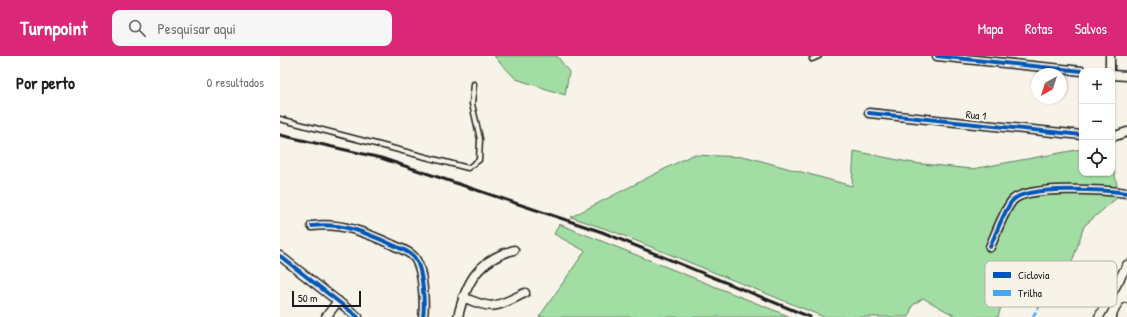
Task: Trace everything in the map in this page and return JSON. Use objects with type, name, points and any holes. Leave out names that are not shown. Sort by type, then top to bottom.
[{"type":"street","points":[[937,56],[1079,72]]},
{"type":"street","points":[[1110,56],[1110,68]]},
{"type":"street","points":[[1115,75],[1127,76]]},
{"type":"street","name":"Rua 1","points":[[869,112],[1079,135]]},
{"type":"street","points":[[1115,136],[1127,132]]},
{"type":"street","points":[[990,247],[1010,205],[1019,196],[1064,189],[1127,193]]},
{"type":"street","points":[[312,226],[325,224],[365,232],[408,252],[416,258],[420,269],[424,317]]},
{"type":"street","points":[[458,317],[463,297],[471,279],[499,254],[514,250]]},
{"type":"street","points":[[280,256],[358,317]]},
{"type":"street","points":[[1117,283],[1127,265]]},
{"type":"street","points":[[463,297],[483,306],[497,306],[525,293]]},
{"type":"street","points":[[326,317],[338,301]]},
{"type":"street","points":[[1098,317],[1104,307]]},
{"type":"street","points":[[1123,317],[1127,309]]},
{"type":"lane","points":[[812,59],[818,56]]},
{"type":"lane","points":[[280,119],[468,168],[479,160],[480,139],[472,104],[474,84]]},
{"type":"green space","points":[[494,56],[557,56],[569,72],[565,95],[516,79]]},
{"type":"green space","points":[[1079,150],[1079,176],[1115,175],[1119,196],[1084,226],[1072,261],[985,261],[985,307],[1001,307],[998,317],[957,317],[923,298],[912,306],[909,317],[824,317],[612,231],[571,217],[692,155],[747,157],[852,186],[854,151],[913,163],[972,169]]},
{"type":"green space","points":[[559,224],[791,317],[539,317],[585,251],[554,234]]},
{"type":"railway","points":[[280,135],[381,158],[602,232],[810,317]]},
{"type":"marked path","points":[[1033,317],[1039,307]]},
{"type":"cycle path","points":[[937,56],[1079,71]]},
{"type":"cycle path","points":[[869,113],[1079,135]]},
{"type":"cycle path","points":[[990,247],[1010,204],[1021,195],[1050,190],[1085,190],[1127,193]]},
{"type":"cycle path","points":[[312,226],[323,225],[344,227],[364,233],[412,255],[416,260],[422,279],[424,296],[423,317]]},
{"type":"cycle path","points":[[280,256],[358,317]]}]
